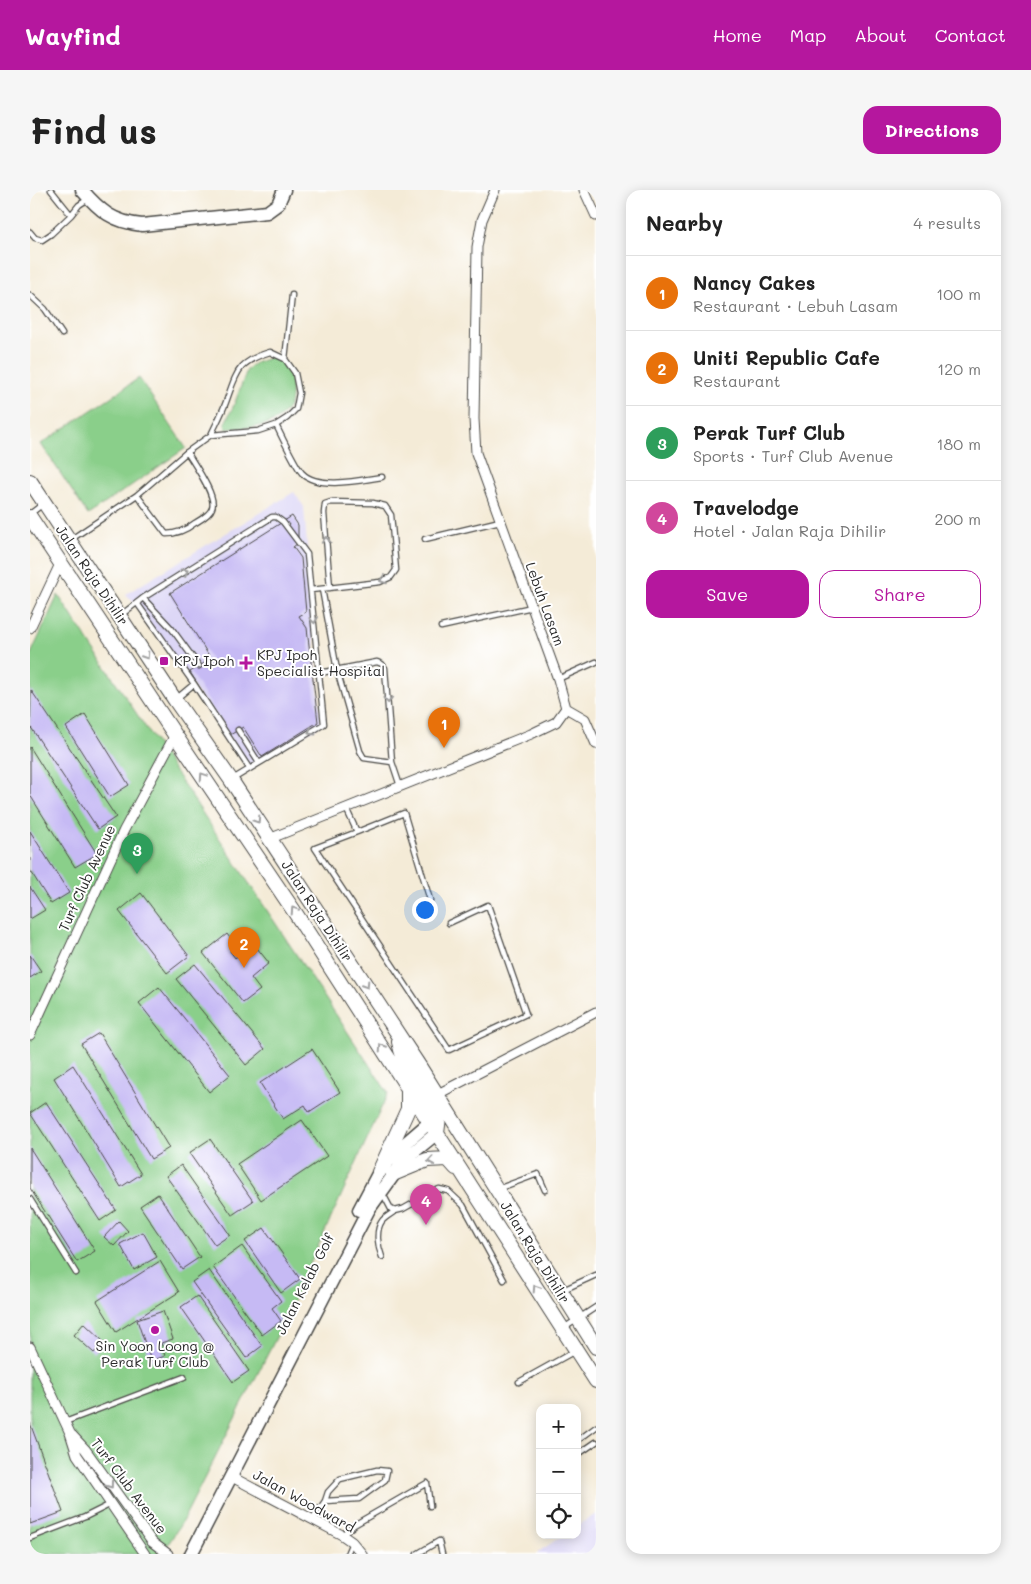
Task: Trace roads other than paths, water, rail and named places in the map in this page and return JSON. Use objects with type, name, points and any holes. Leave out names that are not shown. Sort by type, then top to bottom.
[{"type":"main road","name":"Jalan Raja Dihilir","points":[[30,481],[397,1033],[596,1347]]},
{"type":"main road","name":"Jalan Raja Dihilir","points":[[30,515],[60,564],[93,610],[294,911],[408,1088],[436,1126],[464,1176],[596,1381]]},
{"type":"main road","points":[[120,616],[120,634],[153,702]]},
{"type":"main road","points":[[397,1033],[403,1060],[408,1071],[439,1118],[436,1126],[452,1132],[477,1172],[493,1184]]},
{"type":"main road","points":[[382,1179],[408,1109],[408,1088]]},
{"type":"main road","points":[[382,1179],[427,1160],[448,1159],[464,1176]]},
{"type":"street","points":[[85,194],[96,206],[110,216],[124,222],[142,225],[267,212],[278,204],[284,190]]},
{"type":"street","name":"Lebuh Lasam","points":[[495,190],[482,220],[477,247],[474,419],[476,453],[558,679],[566,708]]},
{"type":"street","points":[[584,190],[596,216]]},
{"type":"street","points":[[30,628],[60,564]]},
{"type":"street","points":[[269,839],[531,734],[556,722],[566,708],[585,719],[596,744]]},
{"type":"street","name":"Turf Club Avenue","points":[[30,1035],[124,830],[175,735]]},
{"type":"street","points":[[436,1095],[596,1012]]},
{"type":"street","points":[[382,1179],[405,1159],[436,1126]]},
{"type":"street","name":"Jalan Kelab Golf","points":[[191,1554],[369,1209],[382,1179]]},
{"type":"street","name":"Jalan Kelab Golf","points":[[230,1476],[230,1468],[298,1330],[382,1179]]},
{"type":"street","name":"Turf Club Avenue","points":[[30,1348],[70,1433],[77,1456],[145,1554]]},
{"type":"street","name":"Turf Club Avenue","points":[[70,1433],[85,1449],[152,1542],[168,1554]]},
{"type":"street","name":"Jalan Woodward","points":[[230,1476],[312,1521],[342,1535],[352,1542],[362,1554]]},
{"type":"lane","points":[[51,190],[72,215]]},
{"type":"lane","points":[[30,232],[35,238],[42,240],[51,234],[72,215],[85,194]]},
{"type":"lane","points":[[30,295],[44,309],[62,334]]},
{"type":"lane","points":[[285,359],[292,295]]},
{"type":"lane","points":[[69,541],[137,495],[187,452],[211,435],[258,430],[276,425],[296,409],[298,393],[295,373],[285,359],[270,352],[257,356],[243,364],[233,380],[226,403],[211,435]]},
{"type":"lane","points":[[276,425],[302,473],[312,480],[340,483],[382,477]]},
{"type":"lane","points":[[137,495],[166,534],[173,534],[189,528],[206,516],[212,509],[213,499],[187,452]]},
{"type":"lane","points":[[311,590],[322,589],[380,582],[391,577],[396,570],[390,515],[385,506],[373,503],[331,502],[325,504],[324,513],[330,588]]},
{"type":"lane","points":[[30,515],[45,503]]},
{"type":"lane","points":[[120,616],[143,598],[272,517],[276,517],[283,522],[307,554],[324,724],[230,780]]},
{"type":"lane","points":[[425,539],[500,521]]},
{"type":"lane","points":[[322,589],[337,670],[360,751],[364,758],[392,762]]},
{"type":"lane","points":[[143,598],[172,629],[199,666]]},
{"type":"lane","points":[[137,603],[194,684],[249,768]]},
{"type":"lane","points":[[441,627],[532,607]]},
{"type":"lane","points":[[320,673],[377,662],[386,668],[392,762],[400,786]]},
{"type":"lane","points":[[558,679],[596,662]]},
{"type":"lane","points":[[175,700],[194,684]]},
{"type":"lane","points":[[238,730],[259,762]]},
{"type":"lane","points":[[346,808],[357,832]]},
{"type":"lane","points":[[430,900],[404,813],[316,848],[449,1050],[526,1014],[488,905],[449,923]]},
{"type":"lane","points":[[493,1184],[538,1174],[545,1190]]},
{"type":"lane","points":[[382,1179],[388,1206],[395,1211]]},
{"type":"lane","points":[[382,1257],[378,1247],[382,1222],[395,1211],[403,1209],[439,1189],[448,1191],[463,1205],[504,1280]]},
{"type":"lane","points":[[30,1199],[76,1273]]},
{"type":"lane","points":[[560,1292],[596,1275]]},
{"type":"lane","points":[[562,1330],[596,1307]]},
{"type":"lane","points":[[519,1382],[576,1350]]},
{"type":"lane","points":[[65,1422],[184,1377]]},
{"type":"lane","points":[[581,1437],[596,1427]]},
{"type":"lane","points":[[581,1452],[596,1442]]},
{"type":"lane","points":[[312,1521],[325,1501],[328,1492],[340,1478],[377,1470],[387,1471],[385,1480],[359,1499],[325,1501]]},
{"type":"lane","points":[[342,1535],[354,1525],[427,1483],[430,1506]]},
{"type":"lane","points":[[30,1538],[85,1517],[111,1504]]},
{"type":"lane","points":[[417,1554],[438,1541],[442,1554]]},
{"type":"lane","points":[[347,1554],[352,1542]]},
{"type":"place","name":"KPJ Ipoh","points":[[164,661]]},
{"type":"place","name":"KPJ Ipoh Specialist Hospital","points":[[246,663]]},
{"type":"place","name":"Nancy Cakes","points":[[444,748]]},
{"type":"place","name":"Perak Turf Club","points":[[137,874]]},
{"type":"place","name":"Uniti Republic Cafe","points":[[244,968]]},
{"type":"place","name":"Travelodge","points":[[426,1225]]},
{"type":"place","name":"Sin Yoon Loong @ Perak Turf Club","points":[[155,1330]]}]
